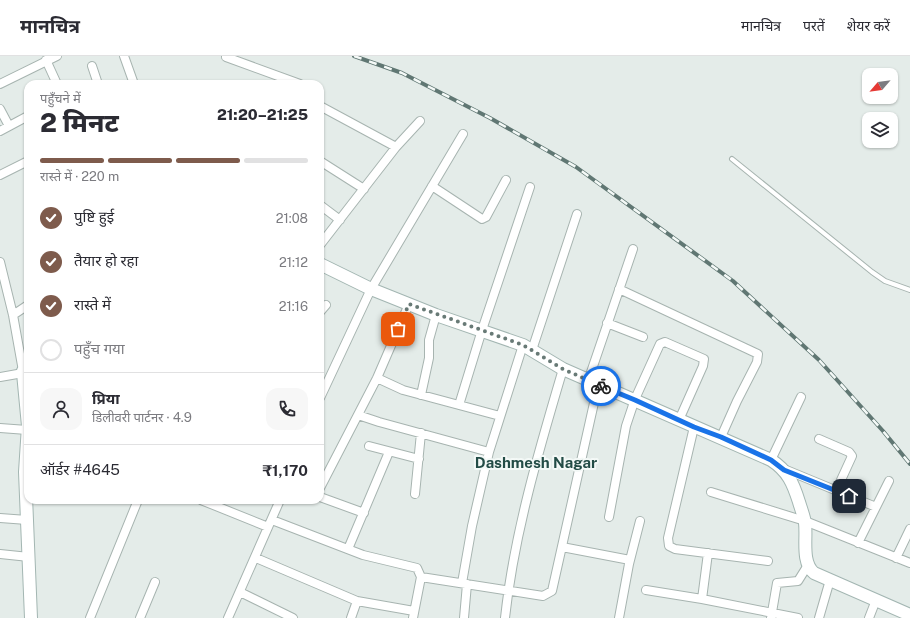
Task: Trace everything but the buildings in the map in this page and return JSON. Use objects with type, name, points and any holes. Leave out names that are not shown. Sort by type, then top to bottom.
[{"type":"street","points":[[0,84],[46,60],[57,56]]},
{"type":"street","points":[[124,56],[133,80]]},
{"type":"street","points":[[226,57],[289,80]]},
{"type":"street","points":[[46,60],[55,80]]},
{"type":"street","points":[[92,66],[97,80]]},
{"type":"street","points":[[324,108],[396,147]]},
{"type":"street","points":[[0,109],[9,126]]},
{"type":"street","points":[[0,131],[24,118]]},
{"type":"street","points":[[324,240],[396,147],[420,121]]},
{"type":"street","points":[[324,388],[371,290],[462,134]]},
{"type":"street","points":[[0,175],[24,163]]},
{"type":"street","points":[[324,164],[364,189]]},
{"type":"street","points":[[432,186],[482,219],[486,217],[506,180]]},
{"type":"street","points":[[460,405],[482,330],[530,187]]},
{"type":"street","points":[[324,208],[340,220]]},
{"type":"street","points":[[464,618],[464,583],[472,526],[500,416],[528,347],[577,214]]},
{"type":"street","points":[[421,577],[543,596],[552,592],[593,383],[607,323],[633,249]]},
{"type":"street","points":[[0,262],[24,366]]},
{"type":"street","points":[[324,266],[371,290],[436,315],[528,347],[563,369],[593,383],[694,427],[721,437],[771,460],[784,470],[876,507]]},
{"type":"street","points":[[619,289],[758,354],[757,362],[721,437]]},
{"type":"street","points":[[324,480],[377,378],[409,304]]},
{"type":"street","points":[[13,315],[24,308]]},
{"type":"street","points":[[421,395],[430,358],[429,340],[436,315]]},
{"type":"street","points":[[607,323],[643,337]]},
{"type":"street","points":[[609,517],[623,437],[635,400],[662,343],[667,342],[702,357],[703,366],[679,420]]},
{"type":"street","points":[[505,618],[508,590],[524,511],[548,419],[563,369]]},
{"type":"street","points":[[0,378],[24,371]]},
{"type":"street","points":[[377,378],[395,387],[500,416]]},
{"type":"street","points":[[771,460],[801,397]]},
{"type":"street","points":[[358,415],[490,452]]},
{"type":"street","points":[[0,428],[24,427]]},
{"type":"street","points":[[694,427],[668,542],[669,546],[675,549],[768,561]]},
{"type":"street","points":[[415,494],[421,433]]},
{"type":"street","points":[[819,439],[849,452],[852,456],[836,491]]},
{"type":"street","points":[[369,446],[419,459]]},
{"type":"street","points":[[348,549],[389,452]]},
{"type":"street","points":[[784,470],[793,484],[805,522],[808,565],[814,573],[910,615]]},
{"type":"street","points":[[858,543],[889,481]]},
{"type":"street","points":[[711,492],[805,522],[910,563]]},
{"type":"street","points":[[324,498],[364,513]]},
{"type":"street","points":[[26,504],[31,618]]},
{"type":"street","points":[[90,618],[136,504]]},
{"type":"street","points":[[212,504],[375,558],[412,565],[420,571],[421,577],[414,615],[357,601],[256,558]]},
{"type":"street","points":[[228,618],[256,558],[278,504]]},
{"type":"street","points":[[0,518],[27,520]]},
{"type":"street","points":[[619,618],[630,560],[640,521]]},
{"type":"street","points":[[896,558],[910,529]]},
{"type":"street","points":[[562,547],[630,560]]},
{"type":"street","points":[[702,599],[708,553]]},
{"type":"street","points":[[0,554],[29,558]]},
{"type":"street","points":[[772,615],[777,582],[798,581],[808,565]]},
{"type":"street","points":[[819,618],[830,580]]},
{"type":"street","points":[[140,618],[155,582]]},
{"type":"street","points":[[646,590],[702,599],[772,615],[798,618]]},
{"type":"street","points":[[240,592],[293,618]]},
{"type":"street","points":[[869,618],[876,600]]},
{"type":"street","points":[[351,618],[357,601]]},
{"type":"lane","points":[[732,159],[876,275],[886,281],[910,290]]},
{"type":"railway","points":[[354,56],[402,73],[490,118],[576,167],[733,281],[819,360],[883,431],[910,464]]},
{"type":"way so far","points":[[398,329],[409,304],[436,315],[523,345],[563,369],[601,386]]},
{"type":"district","name":"Dashmesh Nagar","points":[[536,462]]},
{"type":"route","points":[[601,386],[694,427],[721,437],[771,460],[784,470],[849,496]]}]
